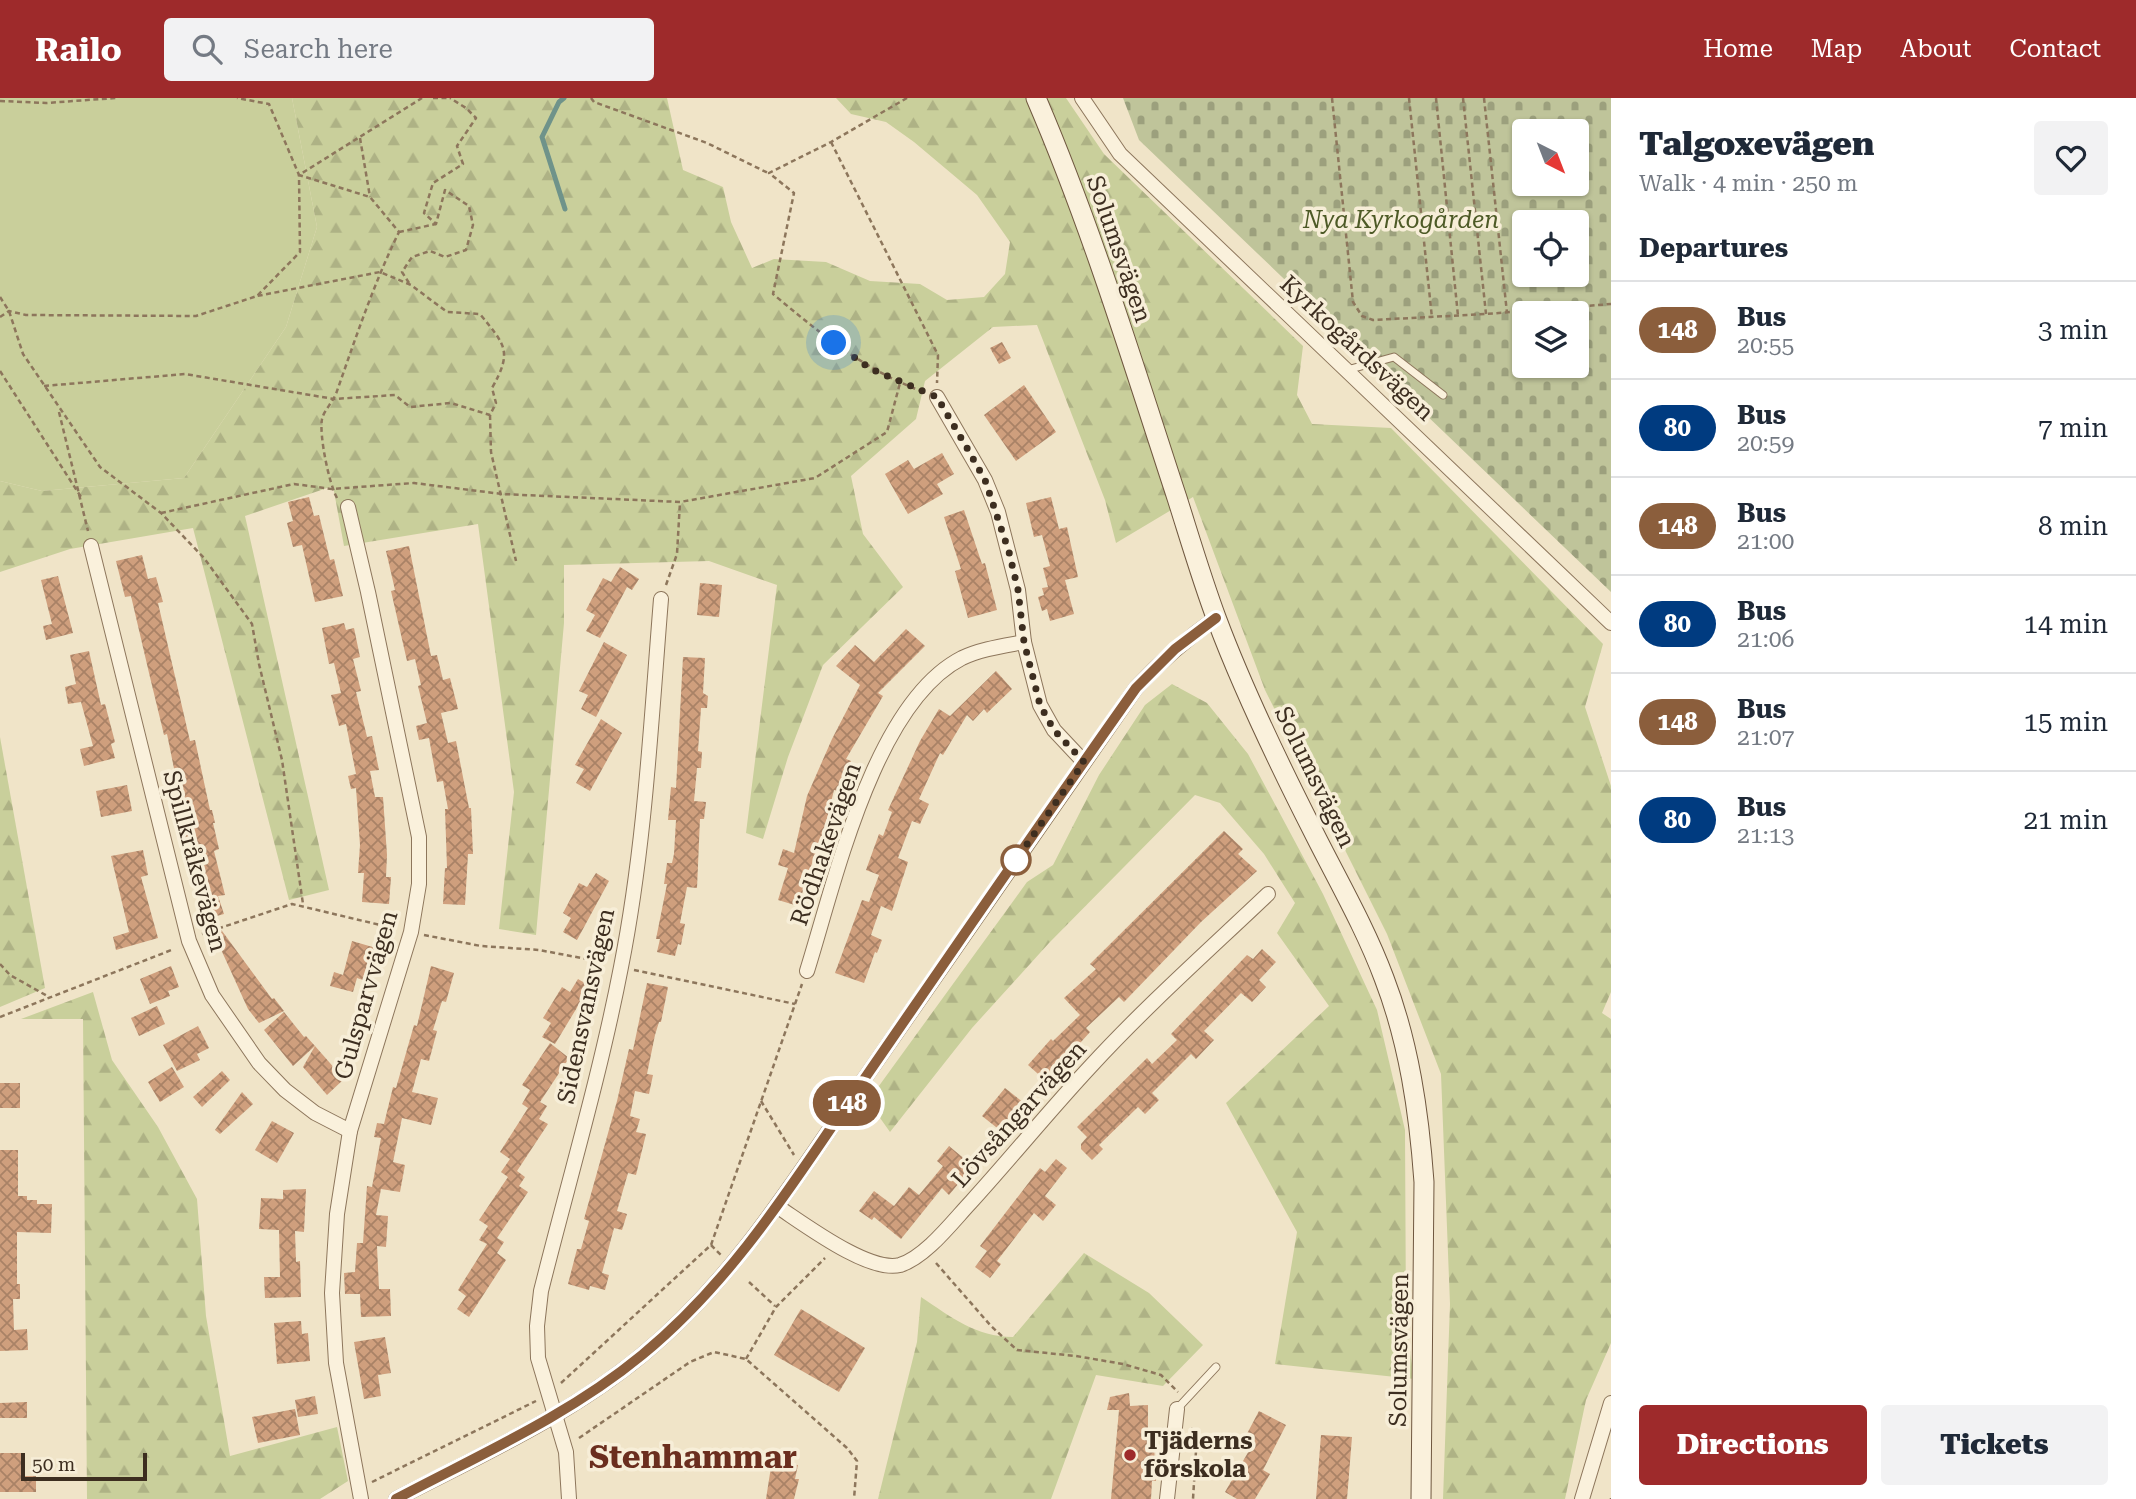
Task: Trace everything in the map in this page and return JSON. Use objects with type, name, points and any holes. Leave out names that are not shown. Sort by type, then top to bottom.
[{"type":"main road","name":"Solumsvägen","points":[[1036,98],[1060,152],[1216,618],[1263,729],[1364,932],[1399,1026],[1413,1082],[1421,1133],[1424,1182],[1421,1499]]},
{"type":"street","name":"Kyrkogårdsvägen","points":[[1082,98],[1120,154],[1611,622]]},
{"type":"street","points":[[937,397],[985,480],[998,512],[1018,590],[1024,642],[1037,695],[1047,719],[1084,762]]},
{"type":"street","name":"Gulsparvvägen","points":[[348,507],[409,782],[419,849],[419,884],[411,932],[351,1131],[337,1214],[332,1293],[336,1363],[361,1499]]},
{"type":"street","name":"Spillkråkevägen","points":[[91,546],[189,941],[212,995],[259,1063],[285,1090],[316,1114],[351,1131]]},
{"type":"street","name":"Sidensvansvägen","points":[[569,1499],[565,1448],[538,1359],[537,1326],[541,1291],[622,966],[646,794],[661,599]]},
{"type":"street","points":[[396,1499],[557,1415],[601,1387],[677,1324],[732,1266],[778,1207],[1136,688],[1164,659],[1216,618]]},
{"type":"street","name":"Rödhakevägen","points":[[807,971],[856,814],[887,742],[903,713],[919,692],[938,674],[962,658],[988,649],[1024,642]]},
{"type":"street","name":"Lövsångarvägen","points":[[778,1207],[837,1245],[883,1265],[899,1265],[925,1250],[1135,1020],[1268,894]]},
{"type":"street","points":[[1167,1499],[1179,1402]]},
{"type":"street","points":[[1582,1499],[1611,1403]]},
{"type":"lane","points":[[1346,370],[1394,357],[1443,396]]},
{"type":"lane","points":[[1179,1402],[1216,1367]]},
{"type":"path","points":[[0,101],[46,103],[116,98]]},
{"type":"path","points":[[237,98],[269,104],[299,175],[300,252],[257,296]]},
{"type":"path","points":[[299,175],[422,98]]},
{"type":"path","points":[[433,98],[450,98],[476,118],[457,146],[463,164],[433,183],[424,213],[436,223]]},
{"type":"path","points":[[592,98],[594,102],[706,143],[769,173],[793,193],[773,294],[816,330],[871,369],[937,397],[938,355],[831,142]]},
{"type":"path","points":[[769,173],[831,142],[907,98]]},
{"type":"path","points":[[1332,98],[1353,302],[1362,316],[1373,320],[1432,318],[1611,304]]},
{"type":"path","points":[[1409,98],[1432,318]]},
{"type":"path","points":[[1436,98],[1458,316]]},
{"type":"path","points":[[1464,98],[1486,314]]},
{"type":"path","points":[[1485,98],[1507,313]]},
{"type":"path","points":[[360,137],[370,197],[399,232]]},
{"type":"path","points":[[299,175],[370,197]]},
{"type":"path","points":[[411,285],[402,272],[412,257],[430,251],[445,257],[466,250],[473,226],[469,205],[445,190],[436,223]]},
{"type":"path","points":[[399,232],[436,223]]},
{"type":"path","points":[[332,489],[323,446],[322,418],[334,399],[380,272],[399,232]]},
{"type":"path","points":[[0,317],[9,311],[26,315],[196,316],[257,296],[380,272],[411,285],[447,312],[480,314],[502,341],[505,365],[492,388],[496,403],[490,415],[491,452],[516,561]]},
{"type":"path","points":[[0,297],[9,311],[23,354],[100,467],[161,513],[204,558],[252,624],[282,760],[303,905]]},
{"type":"path","points":[[0,371],[80,497]]},
{"type":"path","points":[[44,386],[186,374],[334,399],[395,395],[410,407],[451,403],[490,415]]},
{"type":"path","points":[[161,513],[294,484],[332,489],[414,483],[502,494],[680,502],[815,478],[887,432],[900,383]]},
{"type":"path","points":[[59,408],[91,546]]},
{"type":"path","points":[[661,599],[677,554],[680,502]]},
{"type":"path","points":[[0,964],[10,975],[49,997]]},
{"type":"path","points":[[725,1258],[710,1245],[807,971]]},
{"type":"path","points":[[761,1101],[803,1169]]},
{"type":"path","points":[[746,1359],[775,1307],[837,1245]]},
{"type":"path","points":[[925,1250],[991,1326],[1017,1350],[1076,1356],[1161,1375],[1197,1435],[1194,1499]]},
{"type":"path","points":[[749,1282],[775,1307]]},
{"type":"path","points":[[565,1448],[690,1362],[714,1352],[746,1359],[847,1448],[856,1461],[854,1499]]},
{"type":"green space","points":[[0,98],[292,98],[317,227],[286,327],[184,478],[42,491],[0,481]]},
{"type":"green space","points":[[292,98],[667,98],[683,170],[723,187],[731,222],[752,268],[774,259],[826,262],[870,281],[920,284],[947,300],[984,297],[1005,274],[1010,242],[977,195],[914,142],[886,122],[851,114],[836,98],[1066,98],[1104,154],[1303,346],[1297,395],[1312,424],[1391,428],[1603,644],[1585,707],[1611,786],[1611,992],[1602,1013],[1611,1019],[1611,1343],[1586,1400],[1565,1499],[1443,1499],[1450,1304],[1441,1074],[1387,934],[1265,690],[1193,497],[1116,543],[1105,500],[1037,325],[993,327],[925,381],[916,419],[851,476],[863,534],[903,587],[823,665],[788,757],[763,839],[746,833],[777,585],[709,561],[564,565],[564,623],[536,935],[499,929],[514,792],[478,524],[344,546],[333,486],[245,516],[329,890],[289,900],[193,528],[70,549],[0,572],[0,481],[42,491],[184,478],[286,327],[317,227]]},
{"type":"green space","name":"Nya Kyrkogården","points":[[1123,98],[1611,98],[1611,592],[1139,140]]},
{"type":"green space","points":[[1172,684],[1207,703],[1248,754],[1323,894],[1377,1010],[1405,1130],[1406,1323],[1414,1379],[1275,1364],[1297,1232],[1226,1103],[1329,1006],[1277,933],[1295,903],[1264,854],[1220,803],[1195,795],[1049,943],[972,1028],[890,1132],[868,1101],[1027,882],[1053,865],[1099,775],[1145,705]]},
{"type":"green space","points":[[0,737],[45,988],[0,1007]]},
{"type":"green space","points":[[93,992],[112,1060],[158,1127],[197,1199],[206,1316],[230,1456],[337,1427],[348,1481],[320,1499],[87,1499],[83,1019],[21,1019]]},
{"type":"green space","points":[[1084,1253],[1149,1293],[1203,1345],[1163,1386],[1096,1375],[1051,1499],[878,1499],[917,1342],[921,1297],[976,1330],[1013,1337]]},
{"type":"building","points":[[1002,342],[1011,358],[999,364],[990,348]]},
{"type":"building","points":[[1024,385],[1056,432],[1016,461],[984,415]]},
{"type":"building","points":[[942,453],[954,474],[937,484],[943,494],[908,514],[885,474],[908,460],[914,469]]},
{"type":"building","points":[[309,497],[314,516],[319,515],[330,560],[334,559],[343,596],[315,602],[302,545],[293,547],[287,523],[293,521],[288,502]]},
{"type":"building","points":[[1051,497],[1059,529],[1067,527],[1078,577],[1065,580],[1074,614],[1050,621],[1047,609],[1042,611],[1038,597],[1044,595],[1042,588],[1048,587],[1043,568],[1050,566],[1042,535],[1034,537],[1026,503]]},
{"type":"building","points":[[964,510],[982,564],[985,563],[997,610],[968,618],[955,571],[961,569],[944,517]]},
{"type":"building","points":[[409,546],[431,656],[437,655],[443,680],[450,678],[458,709],[441,713],[448,743],[456,741],[471,808],[473,854],[468,854],[465,905],[443,904],[447,868],[445,809],[448,809],[443,781],[437,782],[429,738],[419,740],[416,726],[427,723],[418,686],[421,685],[415,659],[407,661],[391,591],[395,590],[386,551]]},
{"type":"building","points":[[142,555],[148,579],[156,577],[163,602],[158,603],[190,741],[195,740],[215,823],[219,849],[214,851],[225,895],[218,896],[224,914],[206,919],[177,809],[182,808],[167,734],[164,735],[131,596],[125,597],[116,561]]},
{"type":"building","points":[[620,567],[639,579],[632,590],[627,587],[600,638],[586,631],[595,615],[586,610],[603,578],[611,582]]},
{"type":"building","points":[[58,576],[73,633],[46,640],[43,626],[52,624],[41,580]]},
{"type":"building","points":[[700,583],[722,585],[719,617],[697,615]]},
{"type":"building","points":[[344,623],[346,630],[354,628],[360,657],[353,659],[361,691],[356,692],[367,737],[372,736],[379,770],[370,771],[375,797],[383,797],[386,877],[391,877],[389,904],[362,902],[364,873],[358,873],[360,845],[356,788],[351,789],[348,776],[356,774],[346,724],[339,726],[331,695],[341,693],[334,663],[329,664],[322,628]]},
{"type":"building","points":[[906,629],[925,646],[878,693],[883,696],[846,759],[851,761],[838,791],[834,790],[822,839],[798,906],[778,900],[788,868],[778,865],[783,849],[794,853],[807,796],[860,685],[836,666],[855,645],[874,662]]},
{"type":"building","points":[[604,642],[627,655],[596,717],[581,709],[588,695],[579,691]]},
{"type":"building","points":[[89,651],[101,705],[105,704],[115,742],[111,744],[115,758],[84,766],[80,749],[93,746],[81,702],[68,704],[65,687],[76,684],[70,655]]},
{"type":"building","points":[[683,657],[705,658],[703,693],[708,696],[707,708],[701,708],[698,751],[702,752],[701,768],[697,768],[694,801],[706,802],[704,819],[700,819],[697,888],[687,887],[680,923],[685,924],[681,945],[678,944],[675,956],[657,952],[660,939],[656,939],[667,884],[664,884],[667,863],[672,863],[674,854],[676,820],[668,820],[671,787],[676,788]]},
{"type":"building","points":[[996,671],[1012,689],[987,713],[984,709],[973,721],[967,715],[943,755],[940,753],[919,799],[929,804],[920,824],[912,821],[898,858],[908,862],[892,911],[881,906],[871,935],[882,940],[864,983],[835,973],[862,900],[869,902],[879,875],[866,870],[879,834],[883,836],[892,812],[888,810],[920,741],[939,709],[950,716]]},
{"type":"building","points":[[601,719],[622,733],[590,791],[576,783],[584,769],[575,765]]},
{"type":"building","points":[[127,785],[132,811],[101,817],[96,791]]},
{"type":"building","points":[[1224,831],[1243,849],[1238,854],[1257,871],[1201,922],[1124,1002],[1119,997],[1086,1028],[1090,1032],[1046,1081],[1028,1065],[1051,1039],[1053,1041],[1080,1015],[1064,998],[1096,969],[1090,964]]},
{"type":"building","points":[[143,850],[148,875],[141,877],[158,938],[116,950],[113,937],[129,932],[111,856]]},
{"type":"building","points":[[596,873],[609,881],[577,940],[563,932],[571,918],[563,913],[579,883],[587,887]]},
{"type":"building","points":[[214,920],[272,999],[274,998],[284,1011],[259,1023],[248,1009],[209,923]]},
{"type":"building","points":[[352,941],[376,948],[366,981],[357,978],[353,992],[330,986],[334,972],[343,975]]},
{"type":"building","points":[[1262,949],[1276,962],[1259,980],[1266,987],[1252,1002],[1241,993],[1204,1031],[1214,1040],[1196,1059],[1191,1054],[1152,1093],[1159,1100],[1145,1114],[1138,1107],[1099,1145],[1103,1149],[1092,1160],[1081,1149],[1081,1144],[1087,1137],[1077,1127],[1147,1058],[1152,1064],[1177,1040],[1171,1034],[1247,955],[1253,959]]},
{"type":"building","points":[[171,966],[179,987],[168,991],[170,996],[150,1004],[140,979]]},
{"type":"building","points":[[431,966],[454,973],[446,1002],[442,1001],[433,1030],[437,1031],[429,1061],[421,1059],[412,1092],[438,1098],[431,1125],[402,1118],[393,1162],[405,1165],[400,1192],[381,1189],[376,1215],[388,1216],[386,1247],[377,1246],[379,1289],[390,1289],[391,1316],[361,1317],[360,1294],[345,1294],[344,1273],[355,1272],[357,1243],[363,1243],[367,1186],[372,1187],[381,1138],[374,1137],[377,1123],[384,1124],[393,1087],[396,1088],[414,1025],[417,1026]]},
{"type":"building","points":[[578,979],[590,986],[555,1044],[542,1037],[551,1023],[543,1018],[562,987],[570,992]]},
{"type":"building","points":[[647,983],[668,987],[647,1074],[653,1075],[649,1094],[635,1091],[630,1116],[640,1119],[636,1132],[646,1134],[636,1175],[628,1173],[617,1211],[627,1214],[622,1230],[614,1228],[602,1273],[609,1275],[605,1290],[590,1286],[589,1290],[568,1284],[577,1249],[581,1249],[589,1221],[584,1219],[629,1049],[633,1050]]},
{"type":"building","points":[[157,1006],[165,1024],[139,1036],[131,1018]]},
{"type":"building","points":[[284,1012],[315,1046],[293,1066],[264,1030]]},
{"type":"building","points":[[198,1026],[209,1048],[197,1054],[200,1060],[177,1071],[163,1045]]},
{"type":"building","points":[[550,1043],[569,1058],[540,1102],[547,1106],[539,1119],[548,1124],[517,1171],[525,1177],[519,1186],[528,1192],[497,1238],[504,1242],[497,1253],[506,1260],[469,1317],[457,1309],[466,1296],[458,1290],[487,1244],[479,1240],[488,1226],[479,1220],[508,1177],[501,1172],[510,1159],[500,1152],[528,1108],[522,1104],[530,1090],[522,1085]]},
{"type":"building","points":[[315,1046],[344,1079],[327,1095],[303,1067]]},
{"type":"building","points":[[172,1067],[184,1087],[160,1102],[148,1082]]},
{"type":"building","points":[[222,1071],[230,1080],[202,1107],[193,1097]]},
{"type":"building","points":[[0,1083],[20,1083],[20,1108],[0,1108]]},
{"type":"building","points":[[1005,1088],[1024,1103],[1012,1117],[1016,1120],[1007,1131],[1002,1127],[1001,1131],[982,1116]]},
{"type":"building","points":[[242,1092],[253,1104],[220,1134],[215,1130]]},
{"type":"building","points":[[272,1121],[294,1133],[277,1163],[255,1150]]},
{"type":"building","points":[[949,1146],[973,1166],[949,1195],[942,1188],[901,1239],[874,1217],[872,1220],[859,1211],[874,1191],[894,1206],[909,1187],[919,1195],[943,1166],[937,1161]]},
{"type":"building","points":[[0,1150],[18,1150],[18,1196],[37,1200],[37,1204],[52,1204],[51,1233],[17,1232],[17,1284],[20,1284],[20,1299],[13,1299],[14,1330],[27,1329],[28,1350],[0,1351]]},
{"type":"building","points":[[1056,1159],[1067,1168],[1045,1196],[1056,1205],[1043,1221],[1034,1213],[997,1261],[1001,1264],[990,1278],[975,1267],[987,1251],[980,1246],[1040,1168],[1045,1172]]},
{"type":"building","points":[[306,1189],[304,1232],[295,1231],[296,1262],[300,1261],[301,1297],[265,1298],[264,1277],[280,1277],[279,1230],[259,1229],[261,1198],[283,1199],[283,1190]]},
{"type":"building","points":[[801,1309],[865,1348],[839,1392],[774,1355]]},
{"type":"building","points":[[301,1321],[302,1334],[308,1333],[310,1361],[277,1364],[274,1323]]},
{"type":"building","points":[[385,1337],[391,1373],[378,1375],[381,1396],[364,1399],[354,1342]]},
{"type":"building","name":"Tjäderns förskola","points":[[1129,1393],[1130,1406],[1148,1405],[1148,1430],[1159,1428],[1157,1445],[1154,1445],[1156,1481],[1152,1481],[1151,1499],[1111,1499],[1119,1410],[1107,1410],[1110,1397]]},
{"type":"building","points":[[315,1396],[318,1414],[298,1417],[295,1400]]},
{"type":"building","points":[[27,1402],[27,1418],[0,1418],[0,1403]]},
{"type":"building","points":[[295,1409],[300,1435],[258,1443],[252,1417]]},
{"type":"building","points":[[1259,1411],[1286,1425],[1263,1470],[1270,1474],[1255,1499],[1237,1499],[1225,1492],[1250,1449],[1241,1445]]},
{"type":"building","points":[[1321,1435],[1352,1437],[1347,1499],[1316,1499]]},
{"type":"building","points":[[0,1453],[25,1453],[25,1476],[36,1476],[36,1492],[0,1492]]},
{"type":"building","points":[[773,1454],[792,1457],[791,1464],[798,1465],[795,1479],[799,1479],[794,1499],[766,1499]]},
{"type":"waterway","points":[[564,98],[559,102],[542,137],[565,209]]},
{"type":"bus line","name":"148","points":[[396,1499],[512,1440],[601,1387],[677,1324],[732,1266],[778,1207],[836,1119],[1136,688],[1175,649],[1216,618]]},
{"type":"place","name":"Tjäderns förskola","points":[[1130,1455]]},
{"type":"district","name":"Stenhammar","points":[[693,1457]]},
{"type":"route","points":[[834,343],[871,369],[937,397],[985,480],[998,512],[1018,590],[1024,642],[1040,705],[1054,730],[1084,762],[1016,860]]}]
